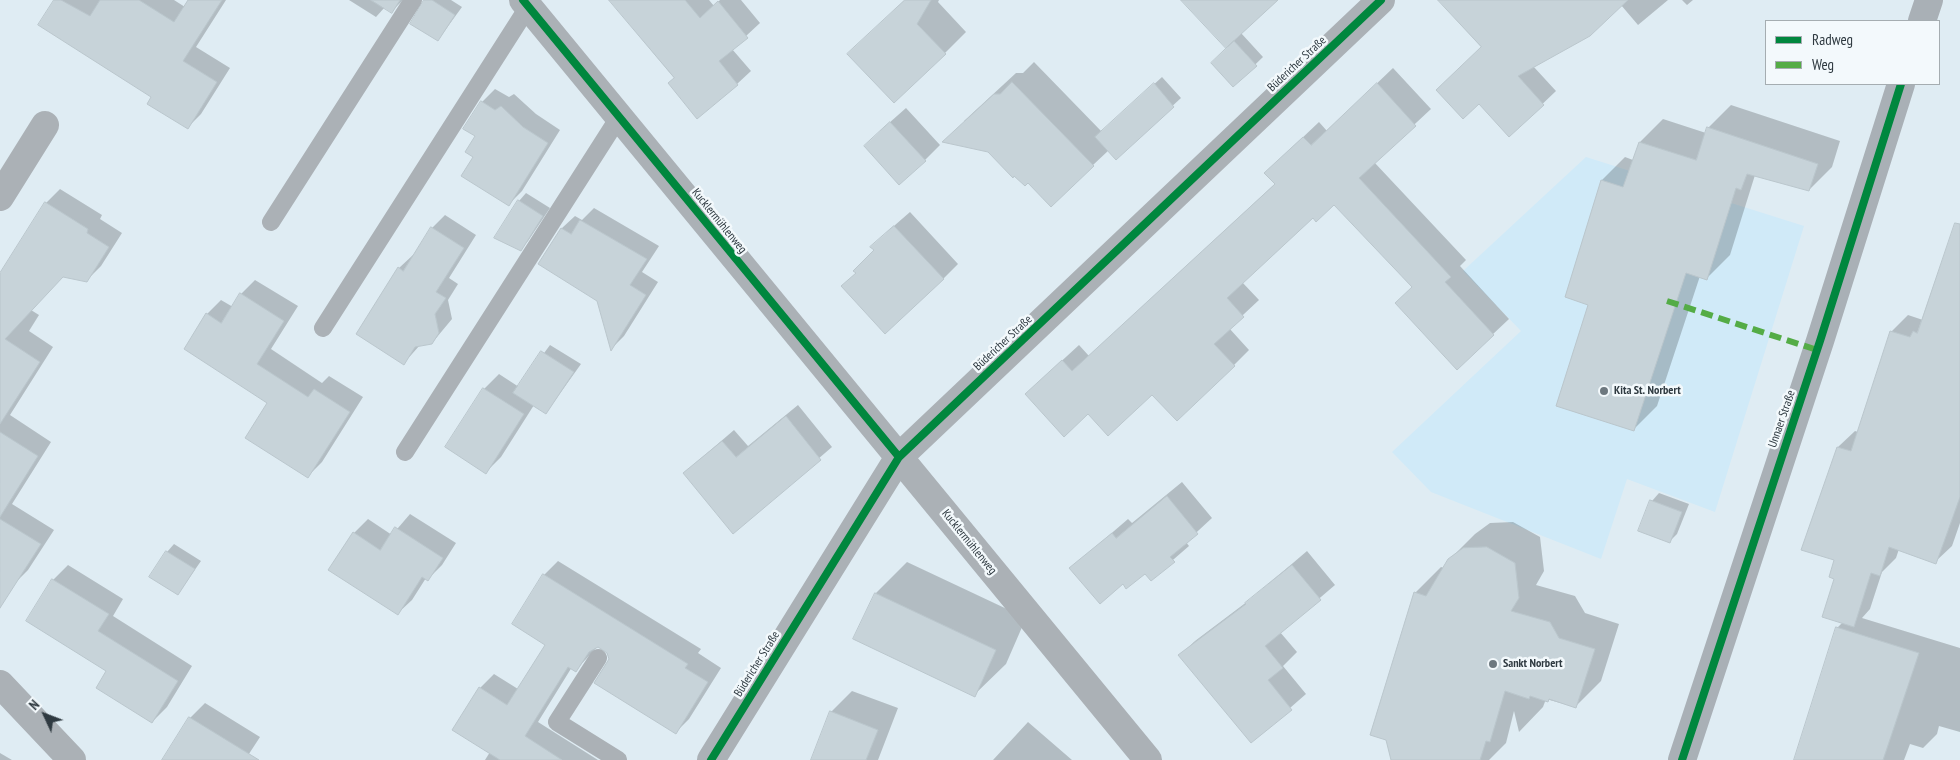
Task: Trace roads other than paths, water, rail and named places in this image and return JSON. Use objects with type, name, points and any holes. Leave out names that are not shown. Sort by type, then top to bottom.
[{"type":"street","name":"Büdericher Straße","points":[[711,760],[899,457],[1381,0]]},
{"type":"street","points":[[1922,20],[1929,0]]},
{"type":"street","name":"Kucklermühlenweg","points":[[526,3],[1148,760]]},
{"type":"street","name":"Unnaer Straße","points":[[1682,760],[1820,341],[1901,85]]},
{"type":"street","points":[[0,197],[45,126]]},
{"type":"street","points":[[0,684],[72,760]]},
{"type":"lane","points":[[271,222],[413,0]]},
{"type":"lane","points":[[323,328],[526,3]]},
{"type":"lane","points":[[406,452],[619,117]]},
{"type":"lane","points":[[598,658],[557,722],[618,760]]},
{"type":"place","name":"Kita St. Norbert","points":[[1604,391]]},
{"type":"place","name":"Sankt Norbert","points":[[1493,664]]}]
